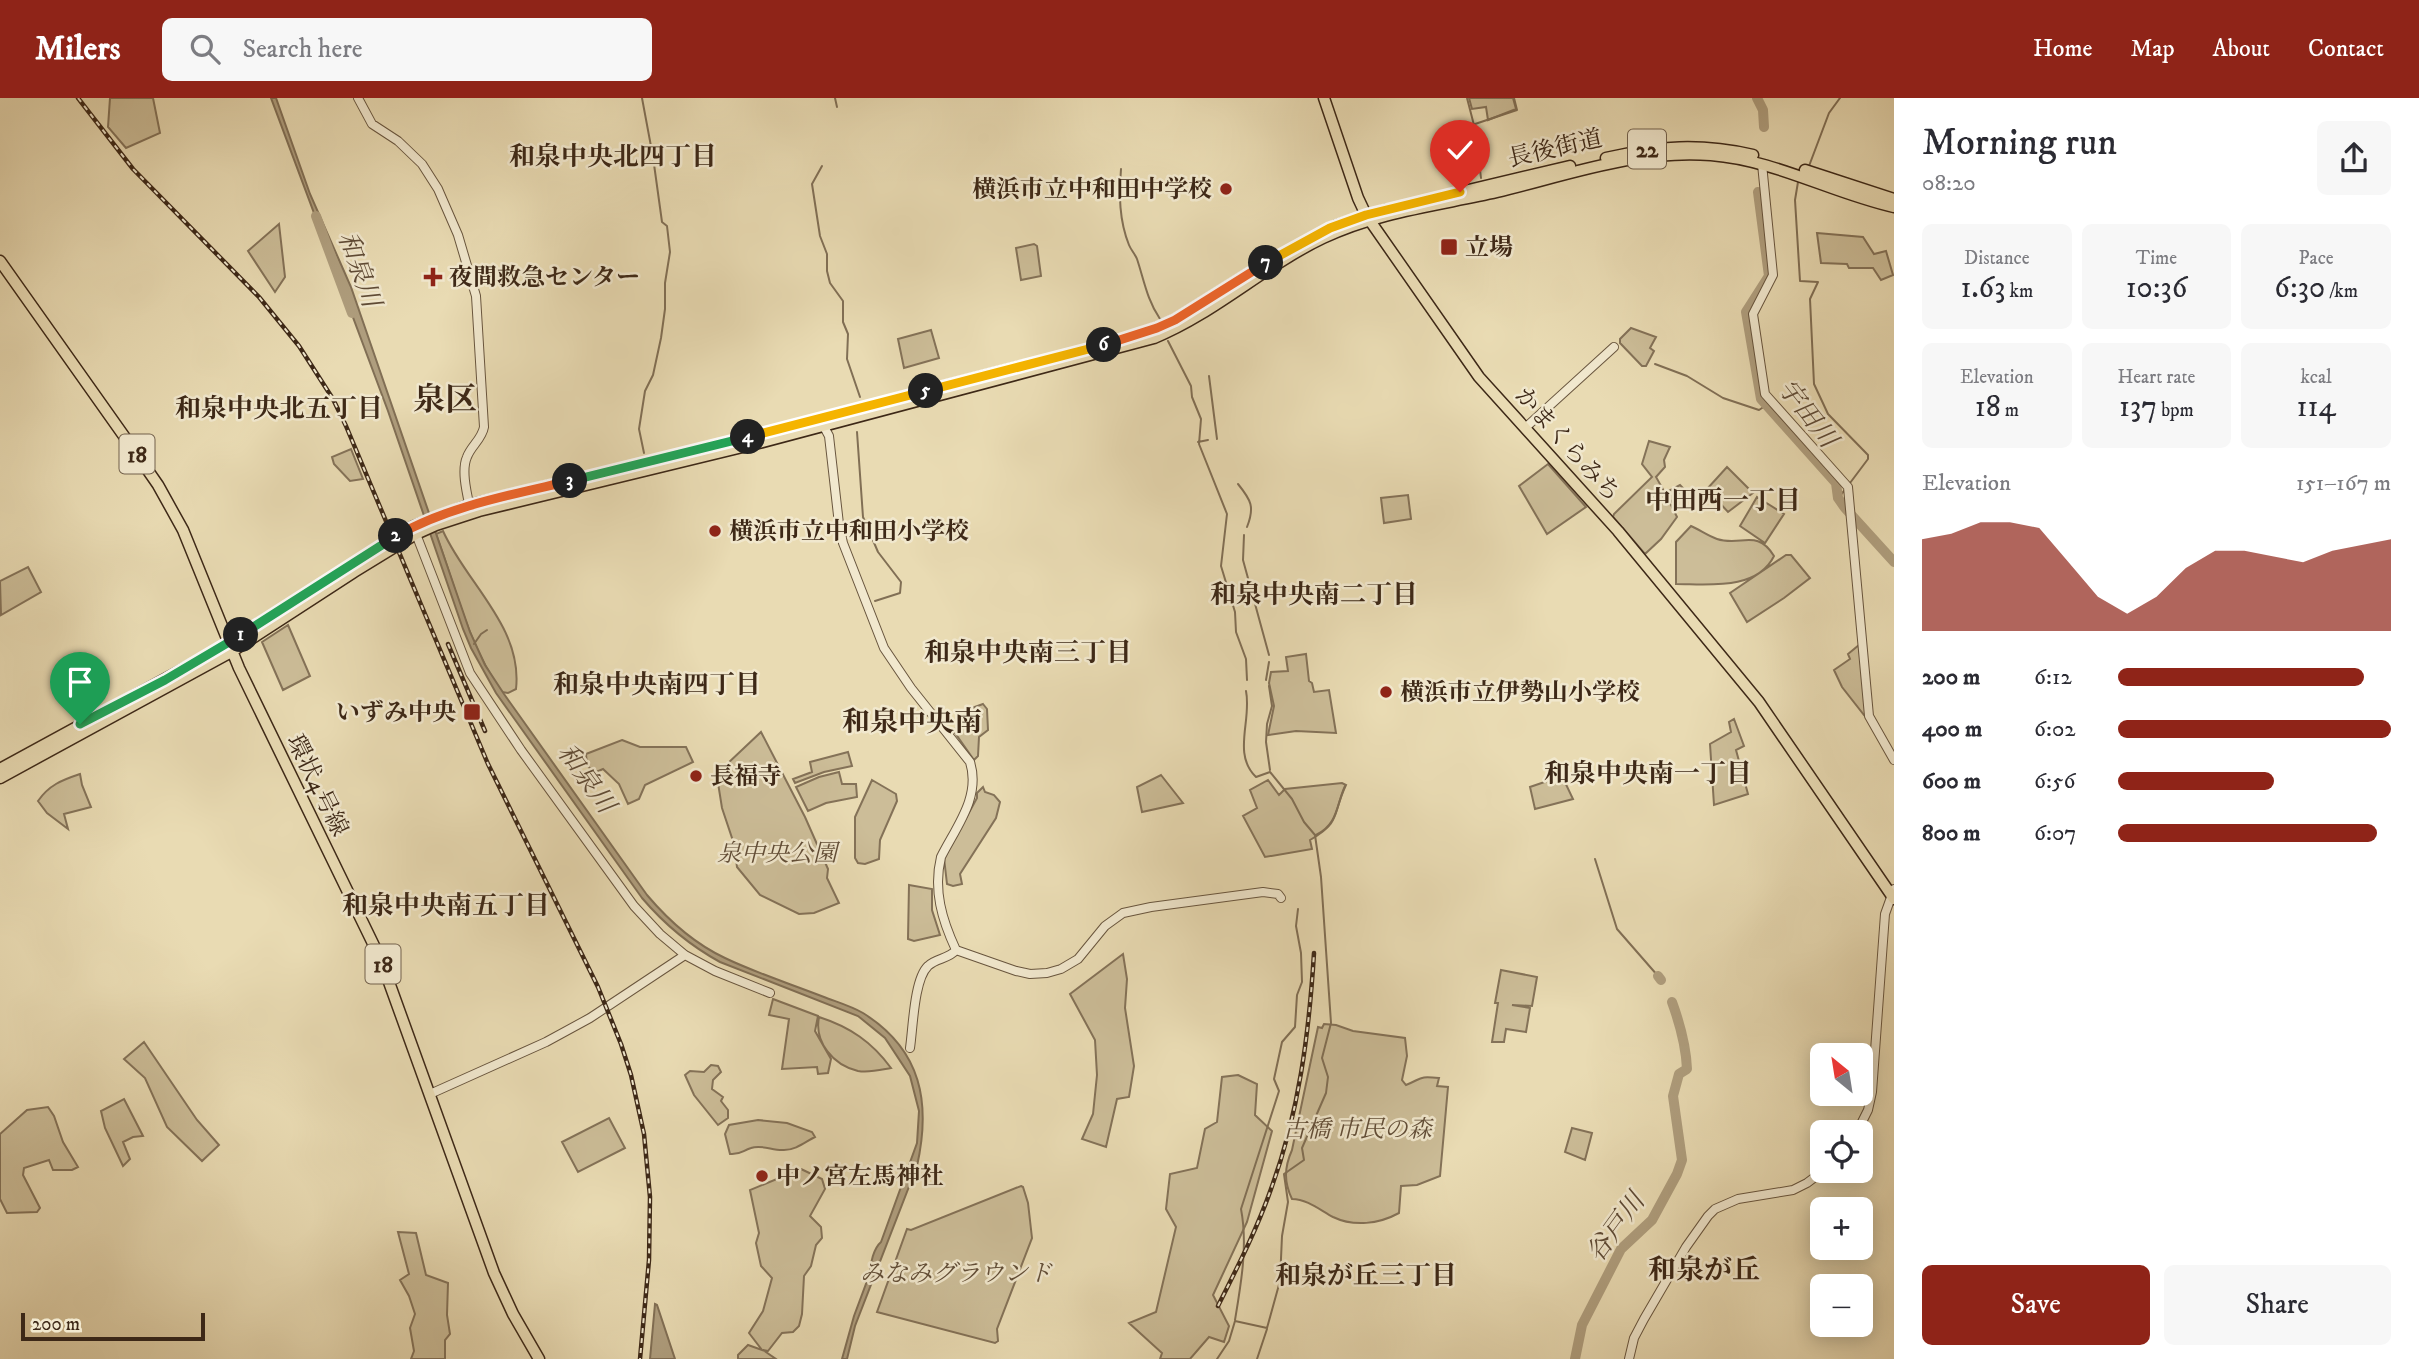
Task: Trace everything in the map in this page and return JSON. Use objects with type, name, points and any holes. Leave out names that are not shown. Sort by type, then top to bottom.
[{"type":"main road","name":"かまくらみち","points":[[1324,98],[1358,198],[1368,218],[1452,341],[1479,377],[1618,531],[1759,702],[1893,894]]},
{"type":"main road","name":"長後街道","points":[[0,778],[230,648],[435,521],[471,509],[1138,335],[1175,320],[1313,235],[1368,218],[1622,154],[1680,146],[1715,148],[1762,157],[1894,199]]},
{"type":"main road","name":"長後街道","points":[[471,509],[823,425],[1154,338],[1200,315],[1313,243],[1368,218],[1389,216],[1644,157],[1669,154],[1711,155],[1762,164],[1894,207]]},
{"type":"main road","name":"環状4号線","points":[[0,261],[158,485],[183,530],[230,648],[283,763],[381,960],[494,1273],[513,1314],[539,1359]]},
{"type":"main road","name":"長後街道","points":[[0,769],[230,648]]},
{"type":"street","points":[[358,98],[372,124],[408,149],[431,177],[458,235],[476,296],[484,427],[465,464],[471,509]]},
{"type":"street","points":[[1762,164],[1773,275],[1753,314],[1765,394],[1848,487],[1869,716],[1894,760]]},
{"type":"street","points":[[1525,428],[1614,347]]},
{"type":"street","points":[[823,425],[829,436],[843,543],[884,648],[911,688],[966,757],[973,775],[972,795],[941,857],[939,867],[940,912],[956,950],[1016,971],[1047,973],[1072,963],[1110,922],[1131,910],[1263,892],[1278,894],[1281,898]]},
{"type":"street","points":[[419,529],[464,660],[478,686],[528,761],[634,906],[660,934],[685,955],[715,971],[770,993]]},
{"type":"street","points":[[1863,1120],[1871,1102],[1883,934],[1886,907],[1893,894]]},
{"type":"street","points":[[911,1048],[920,976],[933,962],[952,955],[956,950]]},
{"type":"street","points":[[430,1094],[547,1042],[685,955]]},
{"type":"street","points":[[1629,1359],[1634,1338],[1644,1319],[1686,1247],[1715,1209],[1738,1199],[1793,1189],[1810,1181]]},
{"type":"green space","points":[[110,98],[153,98],[160,133],[126,148],[108,127]]},
{"type":"green space","points":[[1469,98],[1513,98],[1516,109],[1488,120],[1486,107],[1472,109]]},
{"type":"green space","points":[[279,224],[285,277],[275,292],[248,251]]},
{"type":"green space","points":[[1817,233],[1863,237],[1874,254],[1886,251],[1893,275],[1881,280],[1873,268],[1849,268],[1847,264],[1821,263]]},
{"type":"green space","points":[[1034,244],[1037,246],[1041,276],[1021,280],[1016,248]]},
{"type":"green space","points":[[1631,328],[1656,337],[1650,348],[1654,351],[1646,366],[1642,366],[1620,343],[1620,339]]},
{"type":"green space","points":[[931,330],[939,358],[904,368],[898,339]]},
{"type":"green space","points":[[1649,441],[1670,447],[1664,460],[1665,467],[1656,477],[1665,493],[1680,485],[1683,488],[1670,503],[1677,517],[1661,539],[1645,554],[1613,517],[1652,477],[1642,464]]},
{"type":"green space","points":[[351,449],[363,479],[350,481],[334,464],[332,457]]},
{"type":"green space","points":[[1548,464],[1586,507],[1547,534],[1519,486]]},
{"type":"green space","points":[[1727,467],[1753,493],[1728,512],[1707,489]]},
{"type":"green space","points":[[1408,495],[1411,519],[1384,523],[1381,498]]},
{"type":"green space","points":[[1757,497],[1784,514],[1765,543],[1740,526]]},
{"type":"green space","points":[[1691,526],[1726,541],[1755,540],[1768,548],[1774,556],[1756,575],[1744,580],[1716,584],[1676,584],[1676,542]]},
{"type":"green space","points":[[443,531],[491,606],[511,645],[516,667],[516,689],[508,693],[502,692],[490,674],[471,636],[436,534]]},
{"type":"green space","points":[[1786,555],[1791,555],[1810,578],[1747,622],[1730,593]]},
{"type":"green space","points":[[28,567],[41,592],[1,615],[0,581]]},
{"type":"green space","points":[[288,625],[310,676],[283,690],[262,642]]},
{"type":"green space","points":[[1859,645],[1864,715],[1842,687],[1834,670],[1850,659],[1848,654]]},
{"type":"green space","points":[[1306,654],[1309,681],[1314,692],[1329,690],[1336,733],[1296,731],[1268,735],[1274,706],[1269,683],[1271,672],[1288,671],[1286,657]]},
{"type":"green space","points":[[983,704],[987,709],[988,730],[979,737],[978,756],[974,760],[953,730],[973,718],[972,708]]},
{"type":"green space","points":[[1734,719],[1744,746],[1736,750],[1748,794],[1714,805],[1710,744],[1731,732],[1729,722]]},
{"type":"green space","name":"泉中央公園","points":[[761,732],[805,817],[828,869],[827,878],[839,903],[814,913],[799,914],[760,895],[737,867],[734,844],[722,808],[718,783],[726,765]]},
{"type":"green space","points":[[622,740],[640,747],[686,747],[693,762],[645,785],[639,799],[628,804],[619,784],[603,769],[594,773],[587,765],[586,754]]},
{"type":"green space","points":[[848,752],[852,766],[824,772],[795,783],[793,779],[812,772],[810,762]]},
{"type":"green space","points":[[839,772],[842,784],[856,784],[857,797],[826,803],[808,811],[796,787]]},
{"type":"green space","points":[[80,774],[91,807],[64,814],[68,829],[47,813],[38,801],[56,784]]},
{"type":"green space","points":[[1161,775],[1183,803],[1142,812],[1137,787]]},
{"type":"green space","points":[[1562,776],[1573,799],[1535,809],[1530,787]]},
{"type":"green space","points":[[872,780],[896,794],[897,801],[880,840],[879,859],[865,864],[858,863],[855,858],[855,817]]},
{"type":"green space","points":[[1268,780],[1279,795],[1285,789],[1342,783],[1346,785],[1332,822],[1310,840],[1312,849],[1265,857],[1243,816],[1257,808],[1250,790]]},
{"type":"green space","points":[[983,787],[985,792],[994,795],[1000,802],[996,818],[960,874],[962,884],[947,884],[944,858],[977,798],[977,793]]},
{"type":"green space","points":[[909,885],[932,889],[932,910],[940,935],[914,941],[908,939]]},
{"type":"green space","points":[[1123,954],[1127,979],[1125,1008],[1134,1066],[1129,1097],[1117,1099],[1106,1147],[1082,1139],[1093,1114],[1097,1075],[1095,1040],[1070,994]]},
{"type":"green space","points":[[1501,970],[1537,977],[1532,1006],[1512,1005],[1530,1008],[1526,1032],[1506,1029],[1504,1042],[1492,1042],[1498,1003],[1495,1003]]},
{"type":"green space","points":[[773,999],[818,1016],[815,1031],[831,1059],[828,1073],[818,1074],[817,1067],[782,1069],[789,1019],[769,1015]]},
{"type":"green space","points":[[819,1017],[860,1037],[876,1050],[891,1068],[862,1072],[841,1064],[827,1051],[819,1035]]},
{"type":"green space","name":"古橋 市民の森","points":[[1324,1024],[1405,1038],[1407,1056],[1402,1080],[1406,1085],[1421,1078],[1432,1077],[1439,1078],[1437,1086],[1448,1087],[1440,1176],[1417,1185],[1401,1186],[1399,1213],[1383,1220],[1358,1223],[1341,1220],[1308,1203],[1292,1199],[1288,1187],[1288,1163],[1318,1027],[1322,1028]]},
{"type":"green space","points":[[144,1042],[197,1120],[219,1145],[202,1161],[167,1127],[145,1078],[124,1059]]},
{"type":"green space","points":[[711,1065],[718,1066],[721,1072],[713,1080],[712,1089],[723,1097],[721,1101],[728,1110],[728,1118],[718,1125],[694,1095],[685,1075],[690,1071],[704,1072]]},
{"type":"green space","points":[[1238,1075],[1257,1084],[1255,1115],[1272,1131],[1247,1222],[1213,1295],[1229,1326],[1224,1342],[1209,1337],[1190,1359],[1160,1359],[1162,1353],[1129,1323],[1156,1312],[1176,1227],[1166,1209],[1170,1174],[1197,1168],[1205,1129],[1217,1122],[1222,1077]]},
{"type":"green space","points":[[124,1099],[143,1136],[123,1142],[130,1159],[123,1166],[105,1128],[101,1111]]},
{"type":"green space","points":[[48,1107],[63,1142],[78,1167],[72,1170],[53,1170],[49,1160],[24,1168],[23,1175],[40,1208],[37,1212],[7,1213],[0,1199],[0,1134],[27,1110]]},
{"type":"green space","points":[[609,1118],[625,1148],[578,1172],[562,1142]]},
{"type":"green space","points":[[758,1120],[787,1123],[812,1132],[815,1137],[788,1150],[755,1147],[730,1154],[725,1134],[729,1125]]},
{"type":"green space","points":[[1572,1128],[1592,1133],[1585,1160],[1565,1152]]},
{"type":"green space","points":[[801,1169],[822,1179],[825,1189],[810,1216],[821,1227],[822,1238],[816,1245],[811,1266],[804,1276],[799,1326],[793,1332],[782,1333],[768,1351],[763,1350],[776,1359],[738,1359],[738,1355],[748,1345],[762,1350],[749,1333],[763,1311],[772,1278],[761,1266],[756,1243],[759,1233],[750,1190]]},
{"type":"green space","name":"みなみグラウンド","points":[[1021,1186],[1028,1203],[1032,1238],[997,1329],[998,1341],[995,1343],[877,1312],[907,1229],[911,1230]]},
{"type":"green space","points":[[398,1232],[416,1233],[426,1275],[448,1283],[447,1315],[450,1334],[445,1340],[445,1359],[411,1359],[414,1351],[410,1328],[415,1314],[400,1280],[409,1274]]},
{"type":"shaded area","points":[[271,98],[276,98],[310,194],[351,287],[470,632],[485,665],[504,694],[647,895],[673,922],[702,945],[725,958],[863,1013],[883,1028],[910,1061],[922,1100],[923,1121],[917,1166],[855,1326],[847,1359],[842,1359],[873,1256],[881,1242],[917,1143],[919,1111],[910,1076],[885,1038],[858,1016],[720,962],[669,926],[642,898],[496,693],[463,629],[388,411]]},
{"type":"shaded area","points":[[655,1304],[657,1305],[675,1359],[650,1359]]},
{"type":"waterway","points":[[642,98],[662,222],[667,226],[670,252],[661,338],[653,375],[645,391],[639,429],[644,453]]},
{"type":"waterway","points":[[835,98],[837,107]]},
{"type":"waterway","points":[[1467,98],[1475,129],[1481,178]]},
{"type":"waterway","points":[[1475,124],[1517,110],[1514,98]]},
{"type":"waterway","name":"宇田川","points":[[1757,98],[1763,110],[1764,127]]},
{"type":"waterway","points":[[1809,166],[1829,113],[1840,98]]},
{"type":"waterway","points":[[822,166],[812,184],[820,236],[827,254],[830,283],[843,301],[843,322],[848,334],[847,359],[860,397]]},
{"type":"waterway","points":[[1121,169],[1123,226],[1160,319]]},
{"type":"waterway","points":[[1798,182],[1795,200],[1800,281],[1818,282],[1810,299],[1814,384],[1828,414],[1868,455],[1868,459],[1850,483]]},
{"type":"waterway","name":"宇田川","points":[[1758,192],[1769,276],[1746,312],[1761,399],[1836,483],[1838,498],[1845,508],[1894,562]]},
{"type":"waterway","name":"和泉川","points":[[316,216],[352,313]]},
{"type":"waterway","points":[[1168,341],[1191,386],[1192,397],[1201,419],[1199,444],[1227,514],[1221,566],[1235,612],[1236,632],[1246,659],[1247,680]]},
{"type":"waterway","points":[[1655,364],[1687,376],[1723,398],[1759,410],[1765,406]]},
{"type":"waterway","points":[[1209,376],[1217,439]]},
{"type":"waterway","points":[[857,432],[863,517],[878,552],[901,582],[900,593],[875,601]]},
{"type":"waterway","points":[[1198,442],[1208,440]]},
{"type":"waterway","points":[[1238,484],[1250,504],[1251,514],[1247,527]]},
{"type":"waterway","name":"宇田川","points":[[1838,498],[1844,491]]},
{"type":"waterway","points":[[1244,535],[1243,560],[1269,655]]},
{"type":"waterway","points":[[474,644],[487,630]]},
{"type":"waterway","points":[[1266,680],[1269,662]]},
{"type":"waterway","points":[[1269,686],[1272,706],[1266,742],[1270,770]]},
{"type":"waterway","points":[[1217,1359],[1229,1341],[1235,1321],[1267,1328],[1280,1281],[1282,1236],[1288,1202],[1284,1174],[1304,1160],[1302,1148],[1326,1093],[1328,1077],[1322,1058],[1331,1023],[1321,877],[1315,835],[1304,822],[1292,799],[1270,772],[1256,777],[1249,768],[1244,747],[1246,691]]},
{"type":"waterway","points":[[1316,835],[1329,826],[1345,786]]},
{"type":"waterway","points":[[1595,859],[1617,929],[1658,976]]},
{"type":"waterway","points":[[1235,1320],[1244,1250],[1241,1209],[1279,1091],[1274,1079],[1282,1042],[1295,1027],[1297,995],[1302,982],[1296,926],[1298,909]]},
{"type":"waterway","name":"谷戸川","points":[[1658,976],[1661,980]]},
{"type":"waterway","name":"谷戸川","points":[[1575,1359],[1582,1325],[1621,1249],[1652,1220],[1682,1160],[1673,1096],[1679,1074],[1687,1069],[1682,1035],[1672,1002]]},
{"type":"waterway","points":[[1257,1359],[1267,1329]]},
{"type":"railway","points":[[78,98],[133,169],[259,297],[299,346],[333,399],[488,764],[598,987],[631,1075],[644,1134],[650,1197],[649,1260],[640,1359]]},
{"type":"railway","points":[[448,644],[485,731]]},
{"type":"railway","points":[[1218,1306],[1259,1219],[1289,1131],[1306,1043],[1314,953]]},
{"type":"place","name":"横浜市立中和田中学校","points":[[1226,189]]},
{"type":"place","name":"立場","points":[[1449,247]]},
{"type":"place","name":"夜間救急センター","points":[[433,277]]},
{"type":"place","name":"横浜市立中和田小学校","points":[[715,531]]},
{"type":"place","name":"横浜市立伊勢山小学校","points":[[1386,692]]},
{"type":"place","name":"いずみ中央","points":[[472,712]]},
{"type":"place","name":"長福寺","points":[[696,776]]},
{"type":"place","name":"中ノ宮左馬神社","points":[[762,1176]]},
{"type":"district","name":"和泉中央北四丁目","points":[[613,156]]},
{"type":"district","name":"泉区","points":[[445,399]]},
{"type":"district","name":"和泉中央北五丁目","points":[[279,408]]},
{"type":"district","name":"中田西一丁目","points":[[1723,500]]},
{"type":"district","name":"和泉中央南二丁目","points":[[1314,594]]},
{"type":"district","name":"和泉中央南三丁目","points":[[1028,652]]},
{"type":"district","name":"和泉中央南四丁目","points":[[657,684]]},
{"type":"district","name":"和泉中央南","points":[[912,721]]},
{"type":"district","name":"和泉中央南一丁目","points":[[1648,773]]},
{"type":"district","name":"和泉中央南五丁目","points":[[446,905]]},
{"type":"district","name":"和泉が丘","points":[[1704,1269]]},
{"type":"district","name":"和泉が丘三丁目","points":[[1366,1275]]},
{"type":"route","points":[[80,724],[211,654],[396,536],[436,516],[469,505],[806,423],[1138,335],[1175,320],[1313,235],[1366,215],[1460,192]]}]
